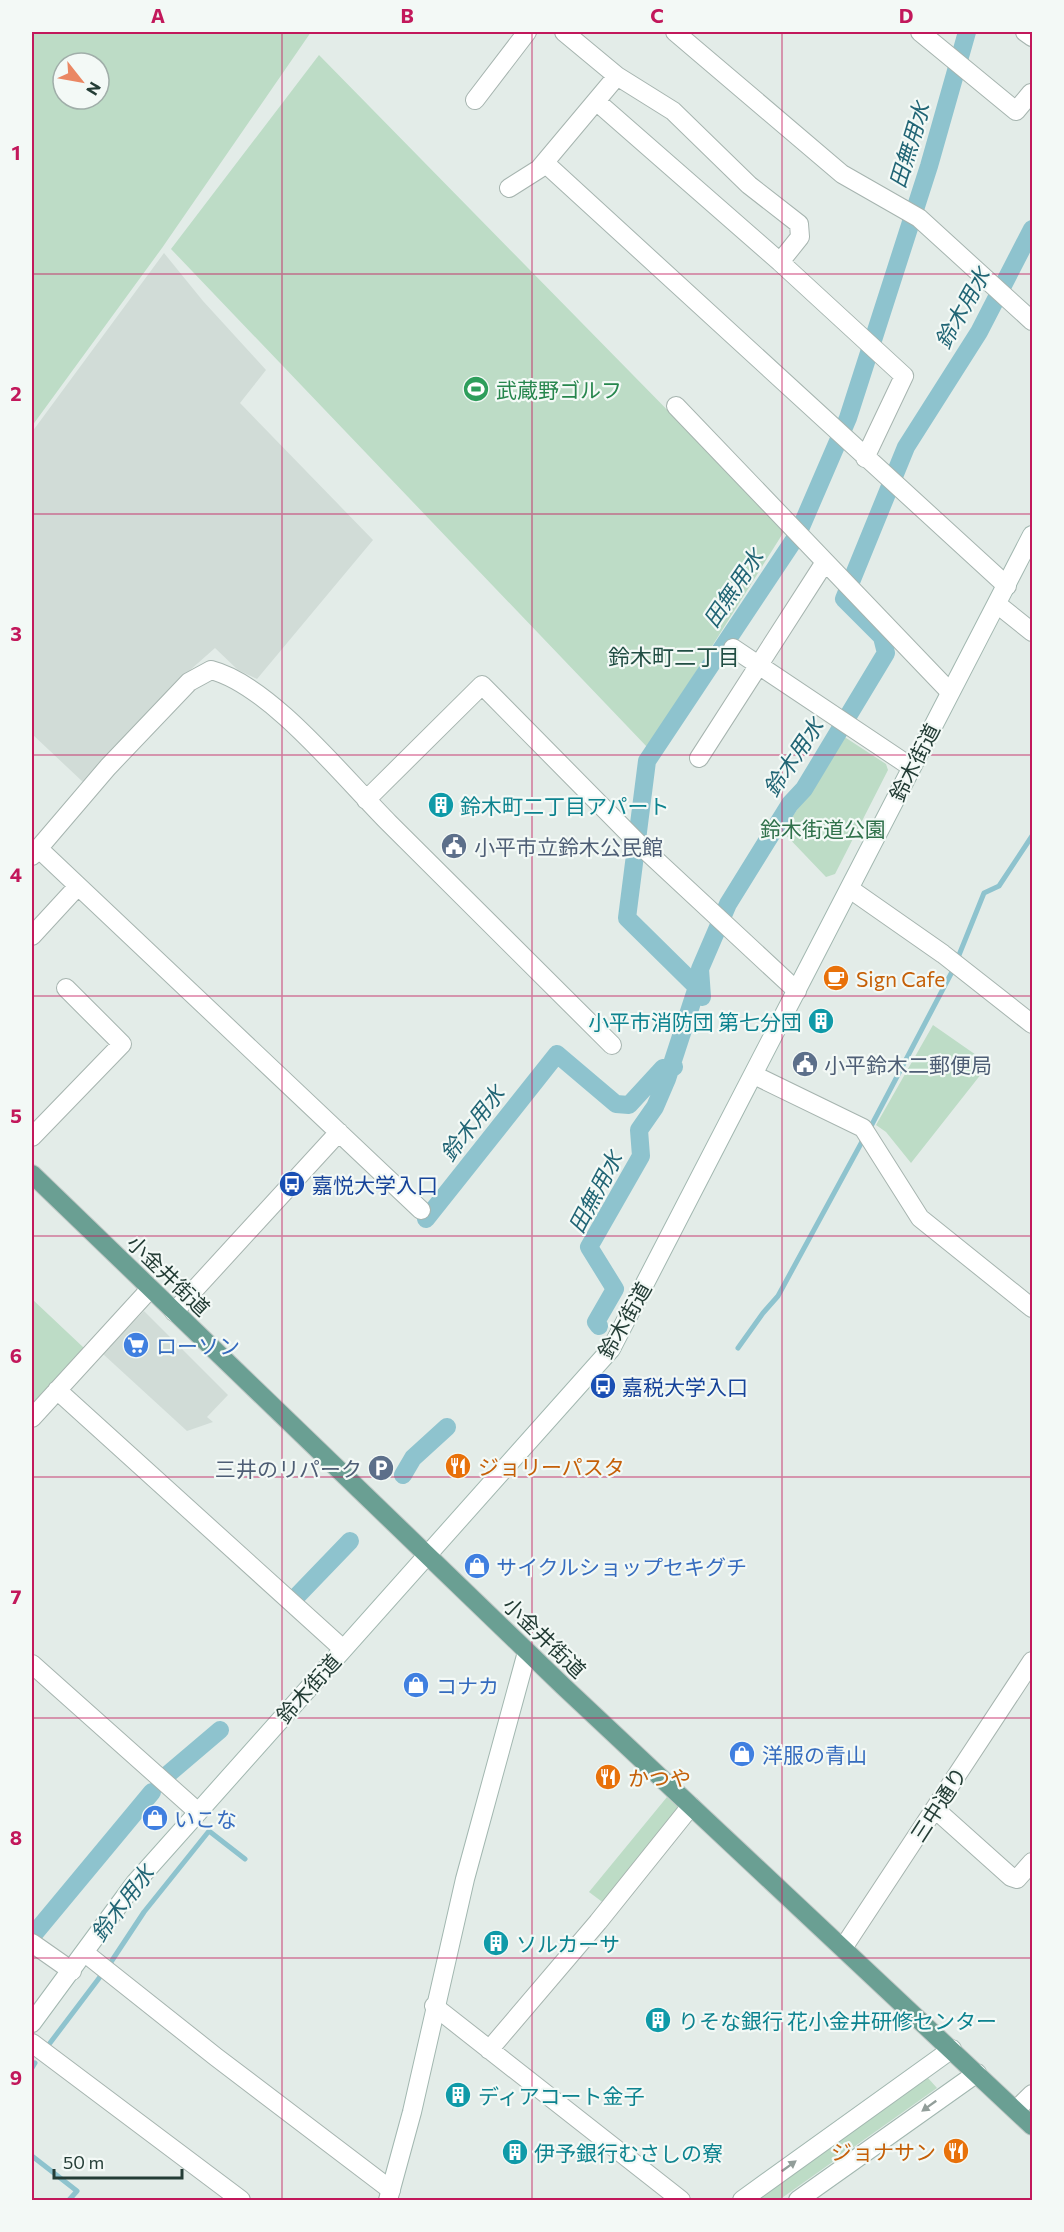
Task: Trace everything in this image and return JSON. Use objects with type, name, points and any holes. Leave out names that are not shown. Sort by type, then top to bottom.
[{"type":"main road","name":"小金井街道","points":[[32,1174],[527,1652],[1032,2126]]},
{"type":"street","points":[[475,100],[527,32]]},
{"type":"street","points":[[564,32],[617,76],[673,111],[749,185],[800,224],[800,237],[780,262]]},
{"type":"street","points":[[675,32],[842,174],[914,214],[1032,321]]},
{"type":"street","points":[[920,32],[1016,111],[1031,93],[1032,95]]},
{"type":"street","points":[[1025,32],[1032,37]]},
{"type":"street","points":[[509,188],[545,163],[617,76]]},
{"type":"street","points":[[596,101],[780,262],[904,376],[865,458]]},
{"type":"street","points":[[545,163],[1007,586]]},
{"type":"street","points":[[676,406],[950,692]]},
{"type":"street","name":"鈴木街道","points":[[32,2023],[134,1885],[611,1349],[1032,536]]},
{"type":"street","points":[[699,758],[825,562]]},
{"type":"street","points":[[997,604],[1032,632]]},
{"type":"street","points":[[733,648],[911,767]]},
{"type":"street","points":[[421,1210],[78,886],[35,852],[108,767],[189,682],[211,670],[231,675],[254,689],[612,1045]]},
{"type":"street","points":[[366,800],[482,685],[636,840],[798,991]]},
{"type":"street","points":[[32,936],[78,886]]},
{"type":"street","points":[[850,889],[943,954],[1032,1024]]},
{"type":"street","points":[[32,1137],[122,1044],[66,988]]},
{"type":"street","points":[[754,1075],[863,1128],[920,1218],[1032,1308]]},
{"type":"street","points":[[174,1312],[339,1132]]},
{"type":"street","points":[[32,1418],[150,1289]]},
{"type":"street","points":[[57,1390],[343,1649]]},
{"type":"street","points":[[85,1953],[389,2195],[412,2112],[434,2006],[465,1878],[527,1652]]},
{"type":"street","name":"三中通り","points":[[843,1948],[1032,1661]]},
{"type":"street","points":[[32,1664],[198,1812]]},
{"type":"street","points":[[489,2050],[598,1922],[691,1806]]},
{"type":"street","points":[[935,1809],[1011,1877],[1017,1879],[1032,1863]]},
{"type":"street","points":[[32,1943],[72,1971]]},
{"type":"street","points":[[434,2006],[681,2200]]},
{"type":"street","points":[[32,2043],[241,2200]]},
{"type":"street","points":[[741,2200],[952,2049]]},
{"type":"street","points":[[798,2200],[977,2073]]},
{"type":"street","points":[[1016,2110],[1032,2094]]},
{"type":"shaded area","points":[[164,253],[203,301],[266,370],[240,403],[373,540],[257,679],[238,670],[215,648],[180,679],[84,783],[32,734],[32,432]]},
{"type":"shaded area","points":[[144,1311],[228,1395],[207,1417],[213,1422],[187,1431],[103,1354]]},
{"type":"green space","points":[[32,32],[311,32],[162,248],[32,426]]},
{"type":"green space","name":"武蔵野ゴルフ","points":[[319,55],[785,530],[648,748],[171,249]]},
{"type":"green space","name":"鈴木街道公園","points":[[843,736],[886,764],[888,770],[835,874],[826,877],[783,832]]},
{"type":"green space","points":[[933,1025],[989,1064],[911,1163],[886,1132],[876,1125]]},
{"type":"green space","points":[[32,1299],[84,1348],[32,1405]]},
{"type":"green space","points":[[667,1797],[683,1811],[605,1904],[589,1892]]},
{"type":"green space","points":[[928,2078],[937,2088],[779,2200],[757,2200]]},
{"type":"waterway","name":"田無用水","points":[[599,1326],[596,1322],[615,1289],[589,1247],[641,1156],[639,1130],[655,1107],[667,1079],[697,987],[627,918],[647,761],[798,534],[848,418],[929,166],[967,32]]},
{"type":"waterway","name":"鈴木用水","points":[[702,997],[700,969],[728,904],[790,804],[804,789],[886,653],[882,637],[844,599],[906,447],[979,332],[1032,229]]},
{"type":"waterway","points":[[957,960],[984,893],[999,886],[1032,836]]},
{"type":"waterway","points":[[869,1130],[954,968]]},
{"type":"waterway","name":"鈴木用水","points":[[426,1219],[557,1054],[616,1104],[629,1105],[663,1068],[674,1067]]},
{"type":"waterway","points":[[738,1348],[778,1296],[864,1138]]},
{"type":"waterway","points":[[403,1475],[413,1458],[447,1427]]},
{"type":"waterway","points":[[297,1596],[350,1541]]},
{"type":"waterway","points":[[167,1775],[220,1730]]},
{"type":"waterway","points":[[34,1934],[152,1792]]},
{"type":"waterway","name":"鈴木用水","points":[[50,2043],[109,1965],[144,1912],[209,1831],[245,1859]]},
{"type":"waterway","name":"鈴木用水","points":[[32,2068],[35,2063]]},
{"type":"waterway","name":"鈴木用水","points":[[32,2156],[77,2191],[69,2200]]},
{"type":"place","name":"武蔵野ゴルフ","points":[[476,389]]},
{"type":"place","name":"鈴木町二丁目アパート","points":[[441,805]]},
{"type":"place","name":"小平市立鈴木公民館","points":[[454,846]]},
{"type":"place","name":"Sign Cafe","points":[[836,978]]},
{"type":"place","name":"小平市消防団 第七分団","points":[[821,1021]]},
{"type":"place","name":"小平鈴木二郵便局","points":[[805,1064]]},
{"type":"place","name":"嘉悦大学入口","points":[[292,1184]]},
{"type":"place","name":"ローソン","points":[[136,1345]]},
{"type":"place","name":"嘉税大学入口","points":[[603,1386]]},
{"type":"place","name":"ジョリーパスタ","points":[[458,1466]]},
{"type":"place","name":"三井のリパーク","points":[[381,1468]]},
{"type":"place","name":"サイクルショップセキグチ","points":[[477,1566]]},
{"type":"place","name":"コナカ","points":[[416,1685]]},
{"type":"place","name":"洋服の青山","points":[[742,1754]]},
{"type":"place","name":"かつや","points":[[608,1777]]},
{"type":"place","name":"いこな","points":[[155,1818]]},
{"type":"place","name":"ソルカーサ","points":[[496,1943]]},
{"type":"place","name":"りそな銀行 花小金井研修センター","points":[[658,2020]]},
{"type":"place","name":"ディアコート金子","points":[[458,2095]]},
{"type":"place","name":"ジョナサン","points":[[956,2151]]},
{"type":"place","name":"伊予銀行むさしの寮","points":[[515,2152]]},
{"type":"district","name":"鈴木町二丁目","points":[[674,656]]}]
